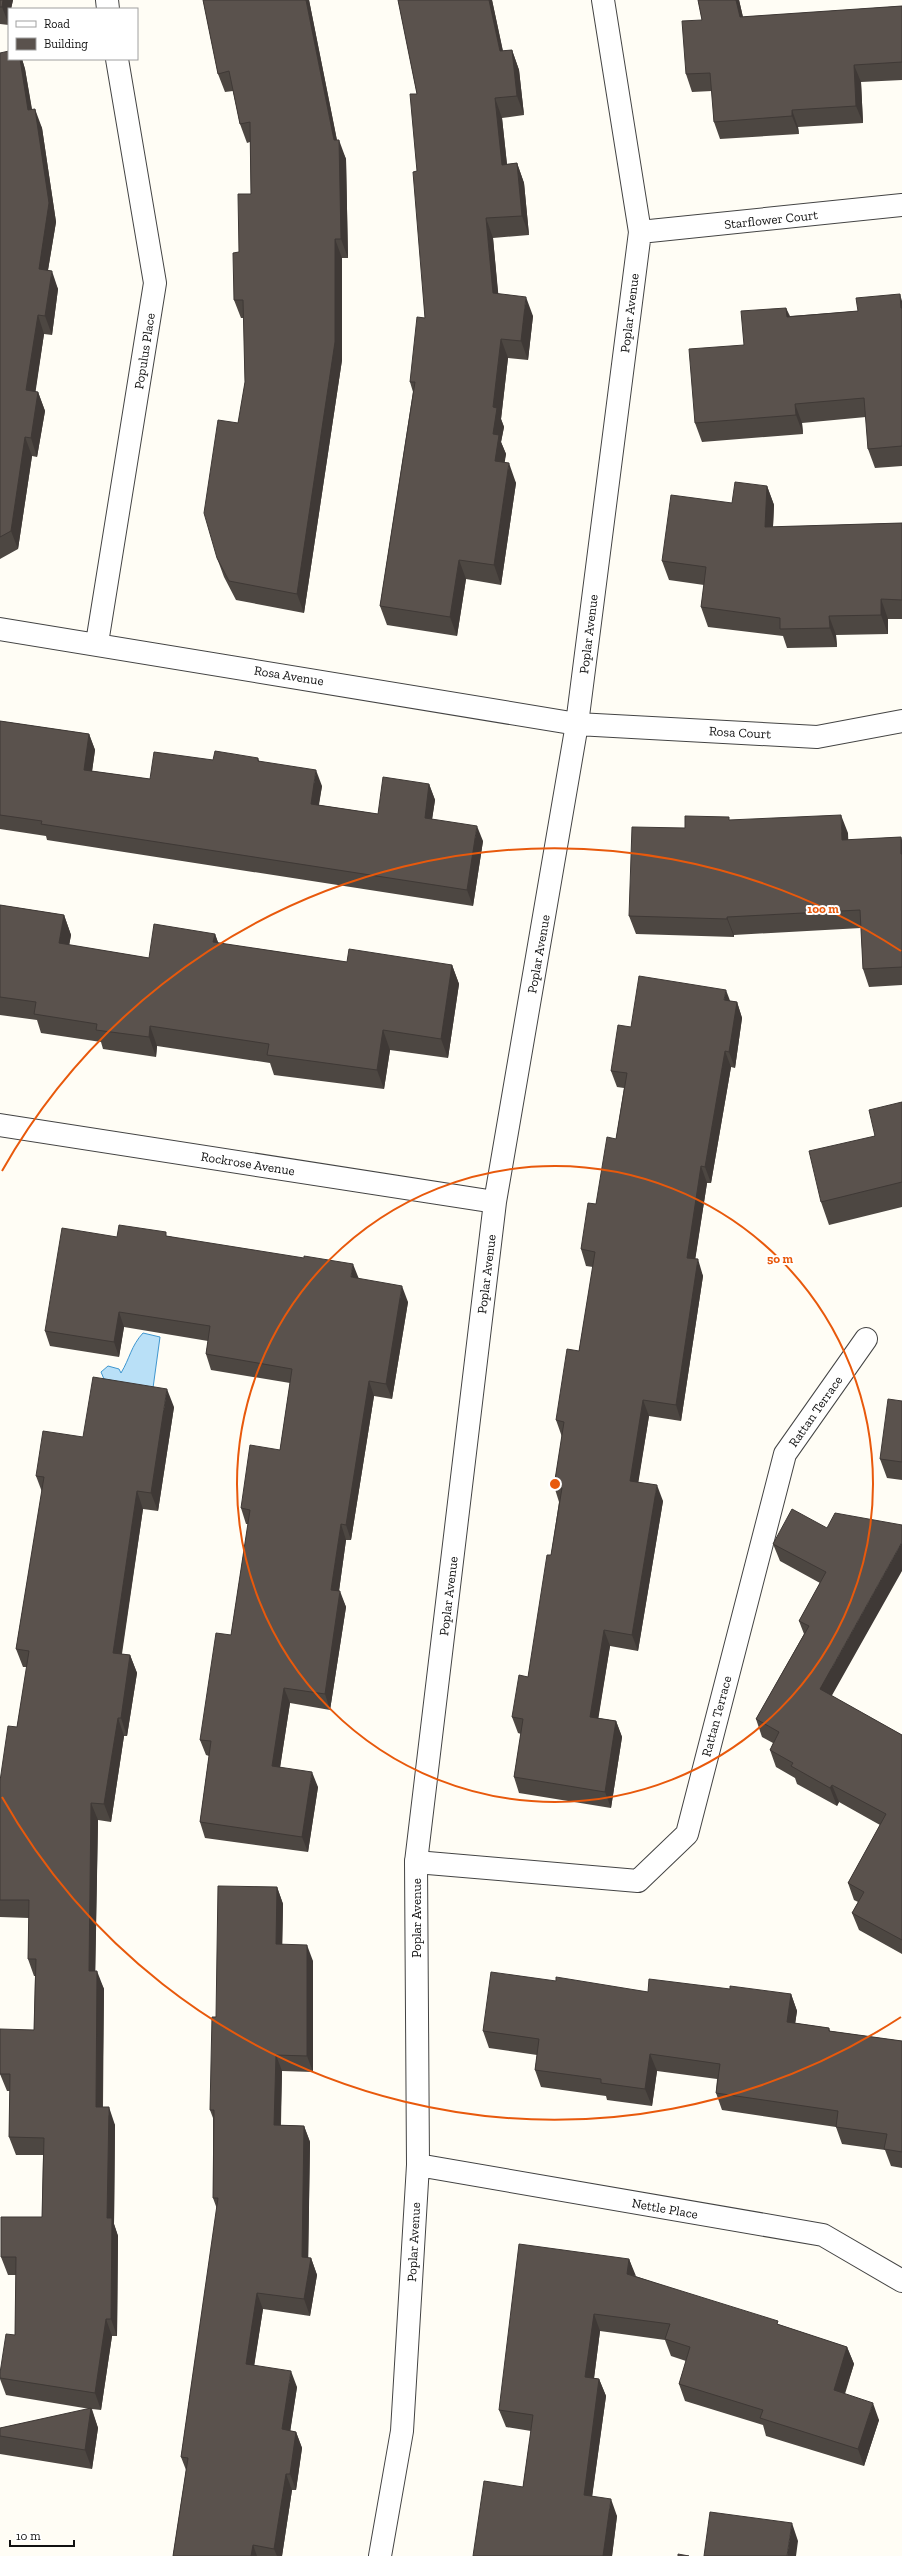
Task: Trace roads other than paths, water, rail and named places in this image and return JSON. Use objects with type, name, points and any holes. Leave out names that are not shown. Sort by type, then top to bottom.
[{"type":"street","name":"Poplar Avenue","points":[[380,2556],[402,2431],[418,2165],[416,1862],[495,1202],[577,724],[640,232],[603,0]]},
{"type":"street","name":"Populus Place","points":[[97,643],[155,283],[117,60]]},
{"type":"street","name":"Starflower Court","points":[[640,232],[902,205]]},
{"type":"street","name":"Rosa Avenue","points":[[0,629],[97,643],[577,724]]},
{"type":"street","name":"Rosa Court","points":[[577,724],[817,737],[902,721]]},
{"type":"street","name":"Rockrose Avenue","points":[[0,1126],[495,1202]]},
{"type":"street","name":"Rattan Terrace","points":[[416,1862],[638,1881],[687,1834],[785,1454],[866,1339]]},
{"type":"street","name":"Nettle Place","points":[[418,2165],[823,2236],[902,2280]]},
{"type":"water","points":[[143,1333],[160,1337],[153,1388],[104,1379],[101,1372],[108,1366],[119,1369],[121,1373],[133,1347]]}]
